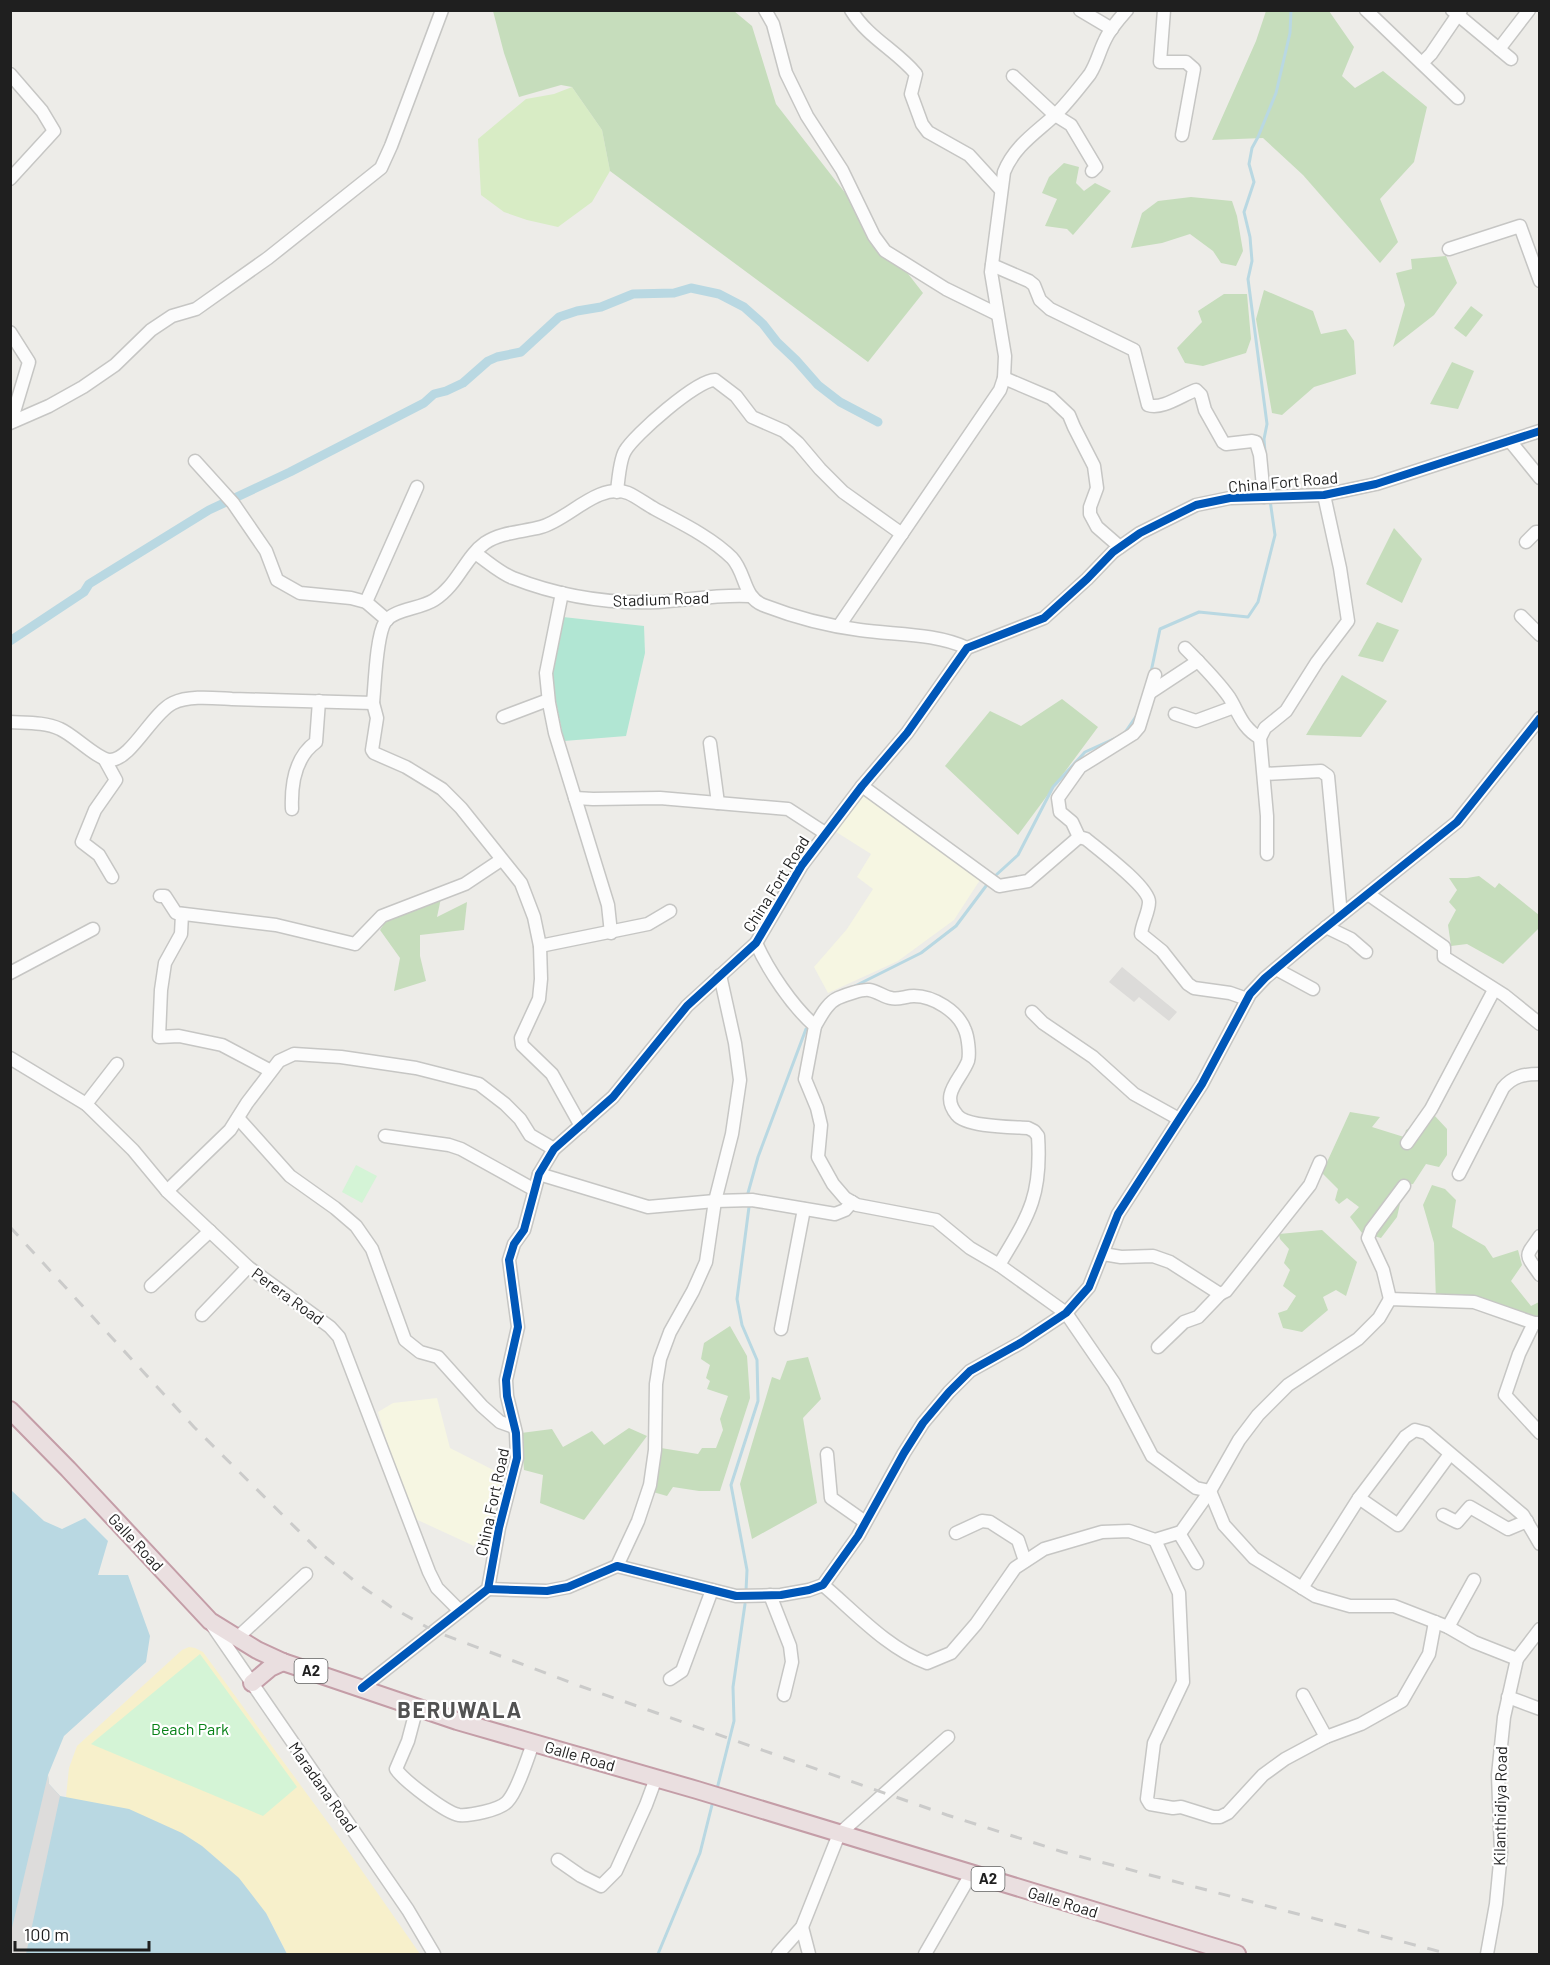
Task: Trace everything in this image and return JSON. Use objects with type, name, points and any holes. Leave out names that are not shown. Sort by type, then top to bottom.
[{"type":"highway","name":"Galle Road","points":[[10,1410],[210,1621],[257,1650],[283,1662],[533,1743],[697,1790],[1237,1954]]},
{"type":"highway","points":[[252,1683],[270,1668],[283,1662]]},
{"type":"street","points":[[11,422],[49,406],[115,365],[151,330],[172,316],[196,309],[268,258],[381,168],[442,10]]},
{"type":"street","points":[[765,10],[773,24],[786,73],[796,94],[807,116],[842,171],[874,236],[885,251],[946,289],[997,314]]},
{"type":"street","points":[[851,10],[870,36],[907,63],[916,74],[912,94],[918,116],[928,132],[969,155],[1001,190]]},
{"type":"street","points":[[1080,10],[1112,29]]},
{"type":"street","points":[[839,626],[1000,390],[1004,378],[1005,356],[991,272],[1001,190],[1009,160],[1023,142],[1055,115],[1090,74],[1099,58],[1104,42],[1127,10]]},
{"type":"street","points":[[1164,10],[1160,63],[1186,62],[1194,69],[1182,135]]},
{"type":"street","points":[[1366,10],[1458,98]]},
{"type":"street","points":[[1499,49],[1529,10]]},
{"type":"street","points":[[1422,63],[1431,54],[1457,12],[1511,59]]},
{"type":"street","points":[[10,74],[42,111],[54,131],[10,179]]},
{"type":"street","points":[[1013,76],[1055,115],[1071,125],[1096,167],[1092,171]]},
{"type":"street","points":[[1449,249],[1520,226],[1539,281]]},
{"type":"street","points":[[992,265],[1029,281],[1034,285],[1040,300],[1050,309],[1134,350],[1148,405],[1152,407],[1170,402],[1196,390],[1202,394],[1205,410],[1223,442],[1226,444],[1256,442],[1270,497]]},
{"type":"street","points":[[10,332],[29,362],[11,422]]},
{"type":"street","points":[[1004,378],[1051,398],[1070,415],[1074,428],[1094,466],[1097,488],[1090,507],[1090,514],[1097,527],[1120,547]]},
{"type":"street","points":[[616,492],[624,452],[651,421],[702,383],[714,380],[736,396],[752,417],[784,431],[843,492],[902,534]]},
{"type":"street","name":"China Fort Road","points":[[488,1589],[517,1458],[518,1442],[507,1396],[506,1380],[518,1327],[509,1260],[514,1244],[524,1230],[539,1174],[554,1149],[613,1097],[687,1006],[756,943],[802,865],[862,786],[907,733],[967,648],[1044,618],[1120,547],[1140,533],[1196,505],[1230,498],[1324,495],[1376,484],[1539,431]]},
{"type":"street","points":[[1510,441],[1539,478]]},
{"type":"street","points":[[195,461],[231,499],[266,551],[277,580],[300,593],[351,598],[366,602],[387,620]]},
{"type":"street","points":[[366,602],[417,487]]},
{"type":"street","points":[[581,1126],[552,1074],[522,1045],[521,1038],[534,1014],[541,990],[540,946],[534,917],[521,883],[461,808],[442,789],[372,750],[377,718],[373,703],[379,642],[387,620],[395,614],[420,608],[436,599],[452,584],[475,553],[494,538],[549,524],[594,498],[616,492],[627,493],[674,519],[729,556],[740,568],[750,596],[765,606],[822,623],[857,630],[948,640],[967,648]]},
{"type":"street","points":[[1267,854],[1264,774],[1260,738],[1265,728],[1286,711],[1317,662],[1348,621],[1340,568],[1324,495]]},
{"type":"street","points":[[1526,542],[1536,532],[1539,532]]},
{"type":"street","name":"Stadium Road","points":[[475,553],[511,578],[562,593],[598,600],[633,602],[734,595],[750,596]]},
{"type":"street","points":[[562,593],[546,673],[548,700],[555,733],[608,905],[611,933]]},
{"type":"street","points":[[1521,616],[1539,635]]},
{"type":"street","points":[[1185,648],[1228,697],[1244,725],[1260,738]]},
{"type":"street","points":[[1151,692],[1198,662]]},
{"type":"street","points":[[1155,675],[1139,727],[1133,734],[1080,767],[1058,798],[1060,812],[1072,822],[1079,837],[1086,839],[1125,871],[1144,891],[1149,898],[1149,905],[1141,934],[1162,951],[1188,984],[1194,988],[1230,993],[1247,999]]},
{"type":"street","points":[[105,760],[114,760],[120,756],[160,712],[179,700],[216,698],[373,703]]},
{"type":"street","points":[[503,717],[548,700]]},
{"type":"street","points":[[292,809],[293,781],[299,762],[306,750],[316,742],[319,701]]},
{"type":"street","points":[[1175,714],[1196,721],[1234,707]]},
{"type":"street","points":[[362,1688],[488,1589],[547,1591],[568,1587],[617,1566],[736,1596],[770,1595],[809,1590],[823,1585],[858,1536],[923,1423],[949,1392],[970,1371],[1022,1342],[1066,1313],[1089,1287],[1118,1214],[1202,1084],[1247,999],[1265,978],[1457,822],[1539,718]]},
{"type":"street","points":[[10,722],[45,725],[60,729],[105,760],[116,780],[95,810],[82,842],[99,855],[112,877]]},
{"type":"street","points":[[710,743],[718,803]]},
{"type":"street","points":[[1264,774],[1321,771],[1328,776],[1341,915]]},
{"type":"street","points":[[862,786],[999,886],[1028,881],[1079,837]]},
{"type":"street","points":[[575,798],[660,798],[788,809],[825,833]]},
{"type":"street","points":[[160,896],[165,896],[176,913],[276,925],[354,944],[382,916],[465,884],[501,860]]},
{"type":"street","points":[[1368,894],[1444,947],[1444,957],[1504,995],[1539,1024]]},
{"type":"street","points":[[540,946],[648,924],[670,911]]},
{"type":"street","points":[[182,914],[181,934],[176,953],[165,963],[159,1036],[179,1036],[222,1045],[272,1071]]},
{"type":"street","points":[[1326,927],[1351,939],[1366,952]]},
{"type":"street","points":[[10,974],[93,929]]},
{"type":"street","points":[[756,943],[764,961],[805,1017],[815,1026]]},
{"type":"street","points":[[1276,969],[1312,989]]},
{"type":"street","points":[[617,1566],[638,1521],[650,1485],[655,1450],[656,1384],[660,1359],[670,1332],[706,1262],[715,1201],[732,1134],[740,1080],[735,1043],[720,975]]},
{"type":"street","points":[[999,1265],[1031,1210],[1039,1175],[1038,1136],[1028,1128],[967,1122],[957,1117],[952,1107],[950,1093],[968,1061],[968,1040],[960,1020],[951,1010],[936,1002],[915,996],[892,999],[869,990],[838,998],[829,1004],[815,1026],[805,1079],[817,1107],[821,1125],[818,1157],[832,1184],[852,1202],[936,1220],[970,1248],[999,1265],[1066,1313],[1114,1383],[1152,1456],[1196,1488],[1210,1491]]},
{"type":"street","points":[[1407,1143],[1431,1109],[1494,990]]},
{"type":"street","points":[[1032,1012],[1043,1023],[1093,1057],[1134,1094],[1179,1119]]},
{"type":"street","points":[[167,1191],[224,1136],[279,1061],[294,1054],[341,1057],[437,1072],[479,1084],[489,1090],[520,1119],[530,1135],[554,1149]]},
{"type":"street","name":"Perera Road","points":[[10,1058],[86,1104],[133,1150],[167,1191],[248,1267],[330,1327],[339,1337],[429,1572],[437,1588],[460,1611]]},
{"type":"street","points":[[86,1104],[117,1064]]},
{"type":"street","points":[[1459,1174],[1503,1088],[1510,1079],[1528,1074],[1539,1074]]},
{"type":"street","points":[[238,1118],[290,1176],[356,1226],[372,1250],[405,1340],[420,1353],[438,1357],[482,1406],[500,1422],[514,1427]]},
{"type":"street","points":[[385,1136],[449,1145],[461,1149],[534,1189]]},
{"type":"street","points":[[1158,1347],[1184,1322],[1198,1317],[1220,1294],[1226,1291],[1310,1185],[1320,1162]]},
{"type":"street","points":[[539,1174],[648,1207],[752,1200],[835,1214],[845,1210],[852,1202]]},
{"type":"street","points":[[823,1585],[894,1645],[912,1657],[927,1663],[951,1653],[976,1624],[1015,1568],[1044,1549],[1102,1532],[1129,1531],[1155,1540],[1179,1533],[1210,1491],[1239,1440],[1264,1408],[1288,1385],[1358,1339],[1379,1318],[1390,1299],[1383,1270],[1368,1238],[1371,1230],[1404,1186]]},
{"type":"street","points":[[781,1329],[804,1209]]},
{"type":"street","points":[[151,1286],[210,1231]]},
{"type":"street","points":[[1539,1236],[1528,1251],[1527,1257],[1539,1275]]},
{"type":"street","points":[[1103,1254],[1121,1257],[1153,1256],[1170,1262],[1220,1294]]},
{"type":"street","points":[[202,1315],[248,1267]]},
{"type":"street","points":[[1390,1299],[1474,1302],[1537,1323],[1519,1354],[1505,1395],[1539,1433]]},
{"type":"street","points":[[1302,1588],[1359,1498],[1405,1437],[1415,1430],[1426,1434],[1527,1521],[1539,1544]]},
{"type":"street","points":[[827,1454],[831,1498],[865,1522]]},
{"type":"street","points":[[1359,1498],[1398,1525],[1450,1454]]},
{"type":"street","points":[[1210,1491],[1224,1525],[1254,1558],[1315,1596],[1350,1606],[1394,1606],[1448,1627],[1474,1642],[1517,1659]]},
{"type":"street","points":[[1443,1515],[1457,1522],[1470,1507],[1508,1529],[1527,1521]]},
{"type":"street","points":[[956,1533],[982,1521],[990,1522],[1018,1540],[1026,1561]]},
{"type":"street","points":[[1179,1533],[1197,1563]]},
{"type":"street","points":[[1155,1540],[1179,1593],[1183,1682],[1155,1743],[1147,1799],[1150,1804],[1181,1807],[1220,1817],[1228,1813],[1263,1775],[1295,1753],[1326,1737],[1361,1724],[1402,1701],[1429,1654],[1435,1622]]},
{"type":"street","points":[[237,1638],[306,1574]]},
{"type":"street","points":[[1448,1627],[1474,1580]]},
{"type":"street","points":[[670,1679],[682,1671],[711,1590]]},
{"type":"street","points":[[770,1595],[790,1646],[792,1662],[784,1695]]},
{"type":"street","name":"Maradana Road","points":[[210,1621],[408,1910],[434,1954]]},
{"type":"street","name":"Kilanthidiya Road","points":[[1487,1954],[1501,1852],[1499,1749],[1517,1659],[1539,1629]]},
{"type":"street","points":[[1303,1695],[1326,1737]]},
{"type":"street","points":[[1508,1697],[1539,1709]]},
{"type":"street","points":[[417,1707],[408,1741],[396,1769],[400,1775],[424,1794],[458,1815],[486,1812],[507,1802],[519,1781],[533,1743]]},
{"type":"street","points":[[778,1954],[802,1927],[839,1834],[948,1737]]},
{"type":"street","points":[[558,1860],[601,1886],[616,1871],[656,1778]]},
{"type":"street","points":[[926,1954],[971,1874]]},
{"type":"street","points":[[802,1927],[809,1954]]},
{"type":"shaded area","points":[[864,794],[980,880],[954,920],[898,961],[828,993],[814,967],[847,929],[873,889],[857,877],[871,854],[833,830]]},
{"type":"shaded area","points":[[1122,967],[1177,1012],[1169,1021],[1139,997],[1134,1002],[1109,982]]},
{"type":"shaded area","points":[[437,1398],[450,1448],[511,1479],[474,1546],[409,1516],[378,1412],[393,1403]]},
{"type":"green space","points":[[493,11],[734,11],[752,26],[776,104],[923,293],[868,362],[610,171],[602,130],[572,87],[561,85],[519,97]]},
{"type":"green space","points":[[1266,11],[1329,11],[1354,47],[1342,76],[1355,88],[1383,71],[1427,107],[1414,162],[1380,199],[1398,242],[1380,263],[1303,175],[1263,138],[1212,140],[1256,41]]},
{"type":"green space","points":[[572,87],[602,130],[610,171],[592,202],[558,227],[504,212],[481,195],[478,139],[526,99],[554,94]]},
{"type":"green space","points":[[1064,163],[1079,167],[1076,183],[1084,191],[1095,183],[1111,191],[1073,235],[1067,229],[1045,226],[1057,199],[1042,193],[1049,177]]},
{"type":"green space","points":[[1191,197],[1232,201],[1243,251],[1236,266],[1221,263],[1213,251],[1190,234],[1162,243],[1131,248],[1142,213],[1158,201]]},
{"type":"green space","points":[[1446,256],[1457,283],[1434,315],[1393,347],[1405,305],[1396,273],[1412,269],[1411,259]]},
{"type":"green space","points":[[1264,290],[1313,311],[1321,334],[1346,329],[1354,341],[1356,374],[1314,387],[1282,415],[1272,413],[1256,319]]},
{"type":"green space","points":[[1224,294],[1247,294],[1251,339],[1246,353],[1203,366],[1185,363],[1177,348],[1202,322],[1198,311]]},
{"type":"green space","points":[[1471,306],[1483,315],[1466,337],[1454,328]]},
{"type":"green space","points":[[1452,362],[1474,371],[1458,409],[1430,404]]},
{"type":"green space","points":[[1394,528],[1422,559],[1402,603],[1366,584]]},
{"type":"green space","points":[[563,617],[644,626],[645,653],[626,736],[564,741],[553,687],[553,661]]},
{"type":"green space","points":[[1377,622],[1399,630],[1383,662],[1358,656]]},
{"type":"green space","points":[[1342,675],[1387,701],[1361,737],[1306,735]]},
{"type":"green space","points":[[1062,699],[1098,727],[1018,835],[945,766],[990,711],[1021,726]]},
{"type":"green space","points":[[1479,876],[1495,888],[1499,883],[1539,915],[1539,928],[1503,964],[1467,944],[1451,946],[1448,925],[1456,910],[1449,902],[1457,890],[1449,878]]},
{"type":"green space","points":[[441,898],[437,917],[467,902],[464,930],[420,935],[420,956],[426,981],[394,991],[400,958],[380,930],[388,918]]},
{"type":"green space","points":[[1350,1112],[1380,1117],[1372,1127],[1404,1137],[1406,1130],[1434,1115],[1447,1129],[1447,1155],[1439,1167],[1426,1164],[1413,1184],[1404,1186],[1397,1217],[1381,1238],[1362,1233],[1350,1217],[1359,1207],[1347,1198],[1339,1204],[1335,1200],[1338,1189],[1322,1173]]},
{"type":"green space","points":[[356,1165],[377,1176],[362,1203],[342,1192]]},
{"type":"green space","points":[[1432,1185],[1445,1189],[1456,1200],[1452,1227],[1485,1246],[1493,1258],[1518,1250],[1522,1265],[1511,1281],[1531,1306],[1539,1302],[1538,1318],[1436,1300],[1434,1243],[1423,1205]]},
{"type":"green space","points":[[1322,1230],[1357,1262],[1346,1296],[1336,1290],[1323,1297],[1328,1310],[1302,1332],[1283,1328],[1278,1313],[1287,1310],[1296,1296],[1283,1286],[1290,1270],[1284,1263],[1289,1249],[1280,1239],[1279,1234]]},
{"type":"green space","points":[[730,1326],[747,1356],[750,1398],[720,1491],[673,1487],[667,1496],[653,1492],[661,1448],[698,1454],[702,1448],[716,1448],[723,1430],[720,1419],[728,1396],[707,1389],[710,1381],[706,1378],[710,1365],[701,1359],[704,1343]]},
{"type":"green space","points":[[808,1357],[821,1399],[803,1418],[817,1503],[752,1539],[740,1484],[772,1377],[780,1380],[787,1361]]},
{"type":"green space","points":[[629,1428],[647,1436],[584,1520],[540,1503],[543,1475],[524,1470],[521,1433],[552,1429],[563,1447],[592,1431],[604,1445]]},
{"type":"green space","name":"Beach Park","points":[[200,1654],[297,1787],[263,1816],[91,1744]]},
{"type":"sand","points":[[189,1647],[203,1652],[337,1835],[420,1954],[287,1954],[266,1913],[66,1797],[69,1768],[77,1746],[182,1650]]},
{"type":"water","points":[[10,1489],[44,1521],[62,1529],[85,1518],[108,1541],[98,1575],[128,1575],[150,1636],[146,1662],[64,1736],[48,1775],[49,1784],[60,1796],[129,1809],[182,1833],[202,1846],[239,1878],[266,1913],[287,1954],[11,1954]]},
{"type":"pier","points":[[48,1775],[49,1784],[60,1796],[26,1954],[11,1954],[11,1932]]},
{"type":"waterway","points":[[1265,452],[1264,439],[1267,424],[1248,279],[1252,261],[1250,237],[1244,212],[1254,182],[1249,164],[1252,148],[1276,93],[1290,33],[1291,10]]},
{"type":"waterway","points":[[10,641],[84,592],[89,584],[209,510],[290,472],[424,403],[434,394],[463,383],[488,361],[521,352],[559,317],[601,307],[633,294],[674,293],[691,288],[719,294],[744,307],[763,324],[818,385],[840,402],[878,422]]},
{"type":"waterway","points":[[1151,672],[1160,629],[1199,612],[1248,617],[1258,602],[1275,535],[1270,500]]},
{"type":"waterway","points":[[1124,734],[1139,712]]},
{"type":"waterway","points":[[995,876],[1018,855],[1053,787],[1085,752],[1118,737]]},
{"type":"waterway","points":[[853,987],[921,953],[956,926],[986,886]]},
{"type":"waterway","points":[[748,1193],[758,1157],[806,1029]]},
{"type":"waterway","points":[[746,1591],[747,1570],[731,1485],[758,1401],[757,1360],[742,1325],[737,1299],[749,1207]]},
{"type":"waterway","points":[[717,1789],[734,1721],[733,1687],[745,1604]]},
{"type":"waterway","points":[[658,1954],[700,1853],[713,1801]]},
{"type":"railway","points":[[10,1227],[194,1427],[323,1555],[391,1607],[434,1631],[580,1686],[947,1815],[1063,1852],[1449,1954]]},
{"type":"cycle path","points":[[362,1688],[488,1589],[499,1528],[517,1458],[516,1433],[507,1396],[506,1380],[518,1327],[509,1260],[514,1244],[524,1230],[539,1174],[554,1149],[613,1097],[687,1006],[756,943],[802,865],[862,786],[907,733],[967,648],[1044,618],[1113,552],[1140,533],[1196,505],[1230,498],[1324,495],[1376,484],[1540,431]]},
{"type":"cycle path","points":[[488,1589],[547,1591],[568,1587],[617,1566],[736,1596],[781,1595],[823,1585],[858,1536],[923,1423],[949,1392],[970,1371],[1022,1342],[1066,1313],[1089,1287],[1118,1214],[1202,1084],[1250,994],[1265,978],[1309,941],[1457,822],[1540,718]]},
{"type":"district","name":"BERUWALA","points":[[460,1710]]}]
